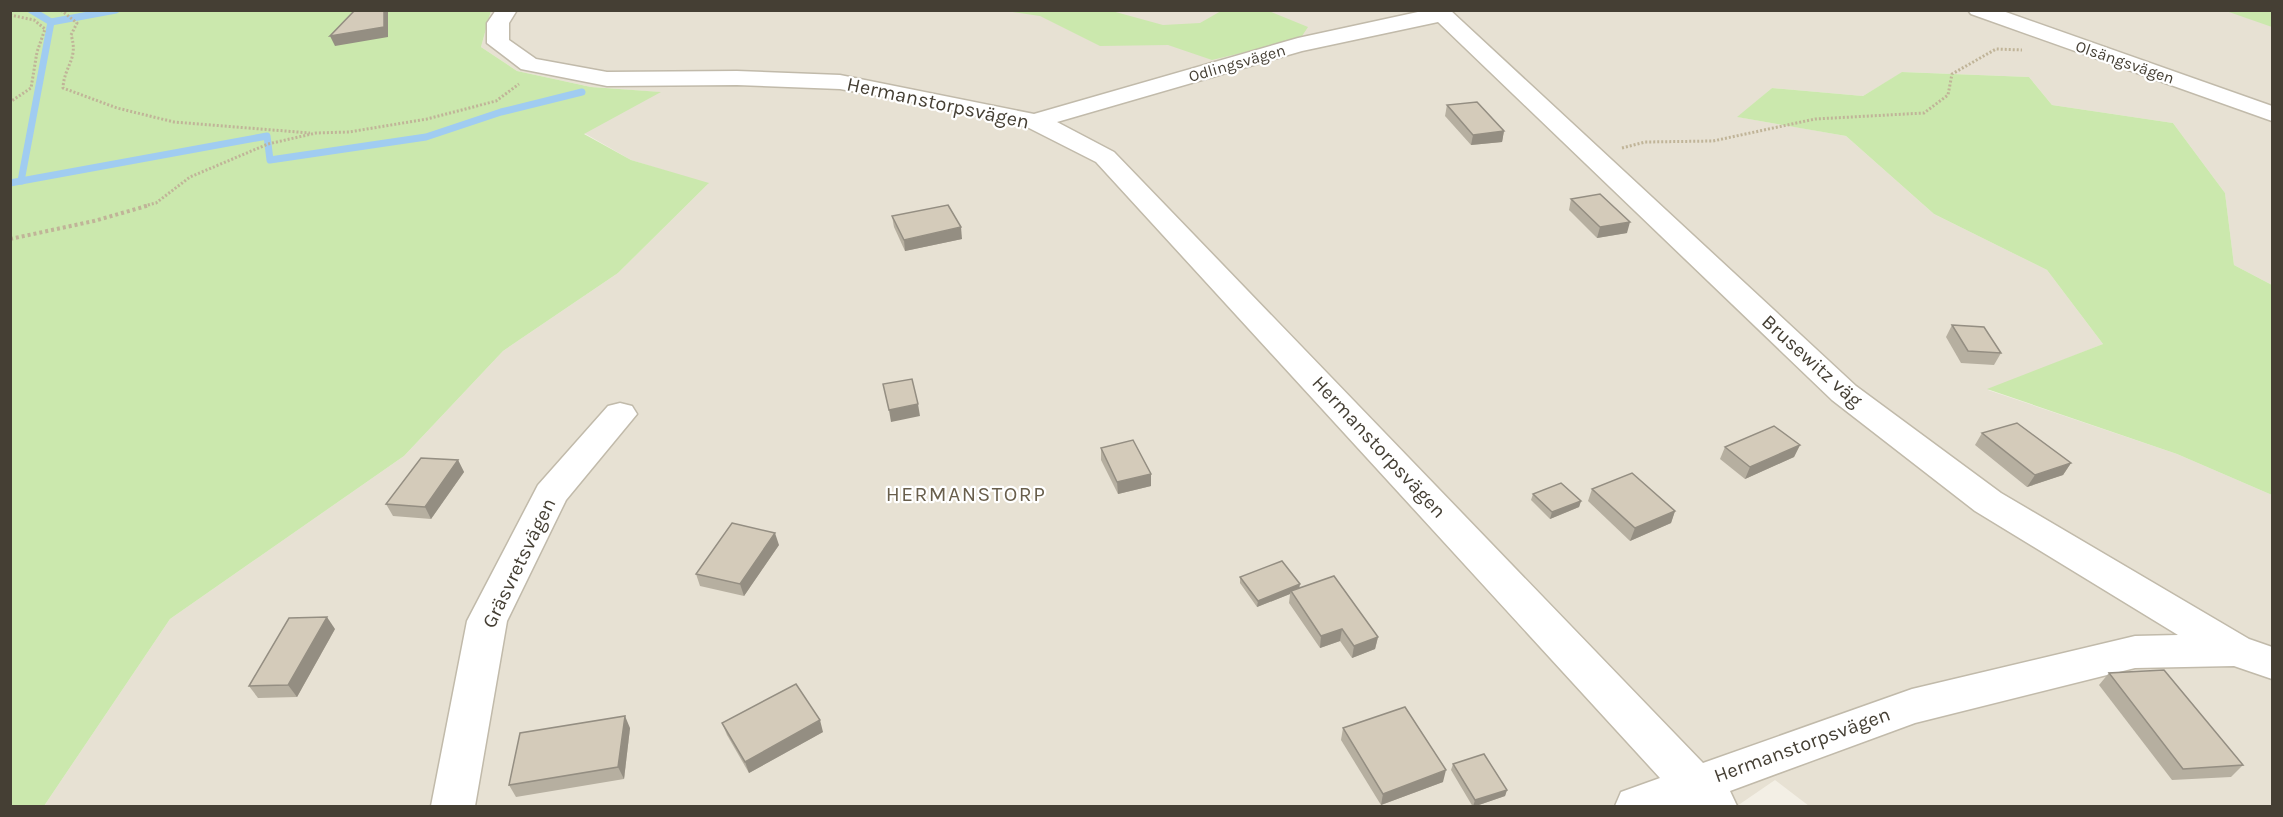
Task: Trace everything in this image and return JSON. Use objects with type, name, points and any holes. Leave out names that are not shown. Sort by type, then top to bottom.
[{"type":"street","name":"Hermanstorpsvägen","points":[[507,10],[498,23],[498,43],[530,64],[607,79],[737,78],[840,82],[935,99],[1035,122],[1105,158],[1704,795],[1912,706],[2135,652],[2235,650],[2272,663]]},
{"type":"street","name":"Olsängsvägen","points":[[1978,10],[2272,114]]},
{"type":"street","name":"Odlingsvägen","points":[[1035,122],[1298,45],[1439,13]]},
{"type":"street","name":"Brusewitz väg","points":[[1439,13],[1844,393],[1988,502],[2235,650]]},
{"type":"street","name":"Gräsvretsvägen","points":[[453,807],[487,621],[551,494],[620,414]]},
{"type":"street","points":[[1637,807],[1704,795]]},
{"type":"path","points":[[61,10],[77,23],[71,35],[76,48],[75,59],[62,78],[63,88],[117,108],[174,122],[269,132],[349,132],[427,119],[496,101],[544,66]]},
{"type":"path","points":[[10,15],[34,20],[45,29],[37,52],[31,88],[10,102]]},
{"type":"path","points":[[1591,156],[1645,142],[1713,141],[1815,119],[1924,113],[1948,96],[1952,74],[1996,49],[2029,51]]},
{"type":"path","points":[[10,239],[94,221],[156,203],[190,177],[268,144],[316,133]]},
{"type":"shaded area","points":[[2267,10],[2272,12],[2272,285],[2234,265],[2225,193],[2173,123],[2052,105],[2029,77],[1903,72],[1863,96],[1772,88],[1738,117],[1846,136],[1934,214],[2047,270],[2103,344],[1988,390],[2177,454],[2272,495],[2272,806],[1809,806],[1775,780],[1737,806],[44,806],[170,619],[404,456],[503,351],[618,273],[708,184],[631,160],[584,133],[659,92],[591,87],[517,71],[481,47],[491,11]]},
{"type":"green space","points":[[11,11],[491,11],[481,47],[517,71],[591,87],[661,92],[584,134],[631,160],[709,183],[618,273],[503,351],[404,456],[170,619],[44,806],[11,806]]},
{"type":"green space","points":[[1005,11],[1112,11],[1163,25],[1200,23],[1221,11],[1269,11],[1308,27],[1300,39],[1212,60],[1168,45],[1100,46],[1040,16]]},
{"type":"green space","points":[[2226,11],[2272,11],[2272,27]]},
{"type":"green space","points":[[1902,72],[2029,77],[2052,105],[2173,123],[2225,193],[2234,265],[2272,285],[2272,495],[2177,454],[1987,389],[2103,344],[2047,270],[1934,214],[1846,136],[1737,117],[1772,88],[1863,96]]},
{"type":"building","points":[[355,10],[384,10],[384,27],[330,36]]},
{"type":"building","points":[[1477,102],[1504,131],[1473,135],[1447,105]]},
{"type":"building","points":[[1600,194],[1630,222],[1600,227],[1571,199]]},
{"type":"building","points":[[948,205],[961,227],[904,240],[892,216]]},
{"type":"building","points":[[1952,325],[1984,327],[2001,353],[1968,351]]},
{"type":"building","points":[[912,379],[918,404],[889,410],[883,384]]},
{"type":"building","points":[[2017,423],[2071,463],[2035,475],[1982,433]]},
{"type":"building","points":[[1774,426],[1800,445],[1750,467],[1725,447]]},
{"type":"building","points":[[1133,440],[1151,474],[1117,482],[1101,448]]},
{"type":"building","points":[[421,458],[458,460],[425,507],[386,504]]},
{"type":"building","points":[[1632,473],[1675,511],[1635,528],[1592,489]]},
{"type":"building","points":[[1561,483],[1581,501],[1552,512],[1533,494]]},
{"type":"building","points":[[732,523],[775,533],[740,584],[696,574]]},
{"type":"building","points":[[1282,561],[1300,584],[1258,601],[1240,577]]},
{"type":"building","points":[[1334,576],[1378,637],[1354,646],[1342,629],[1321,636],[1291,591]]},
{"type":"building","points":[[327,617],[288,685],[249,686],[289,618]]},
{"type":"building","points":[[2164,670],[2243,765],[2183,769],[2109,673]]},
{"type":"building","points":[[796,684],[820,720],[745,762],[722,723]]},
{"type":"building","points":[[1405,707],[1446,770],[1383,794],[1343,728]]},
{"type":"building","points":[[625,716],[618,767],[509,785],[520,733]]},
{"type":"building","points":[[1484,754],[1507,790],[1475,800],[1453,764]]},
{"type":"waterway","points":[[31,10],[51,22]]},
{"type":"waterway","points":[[51,22],[116,10]]},
{"type":"waterway","points":[[21,181],[51,22]]},
{"type":"waterway","points":[[21,181],[267,136],[270,160],[426,137],[501,112],[582,92]]},
{"type":"waterway","points":[[10,183],[21,181]]},
{"type":"district","name":"HERMANSTORP","points":[[966,494]]}]
